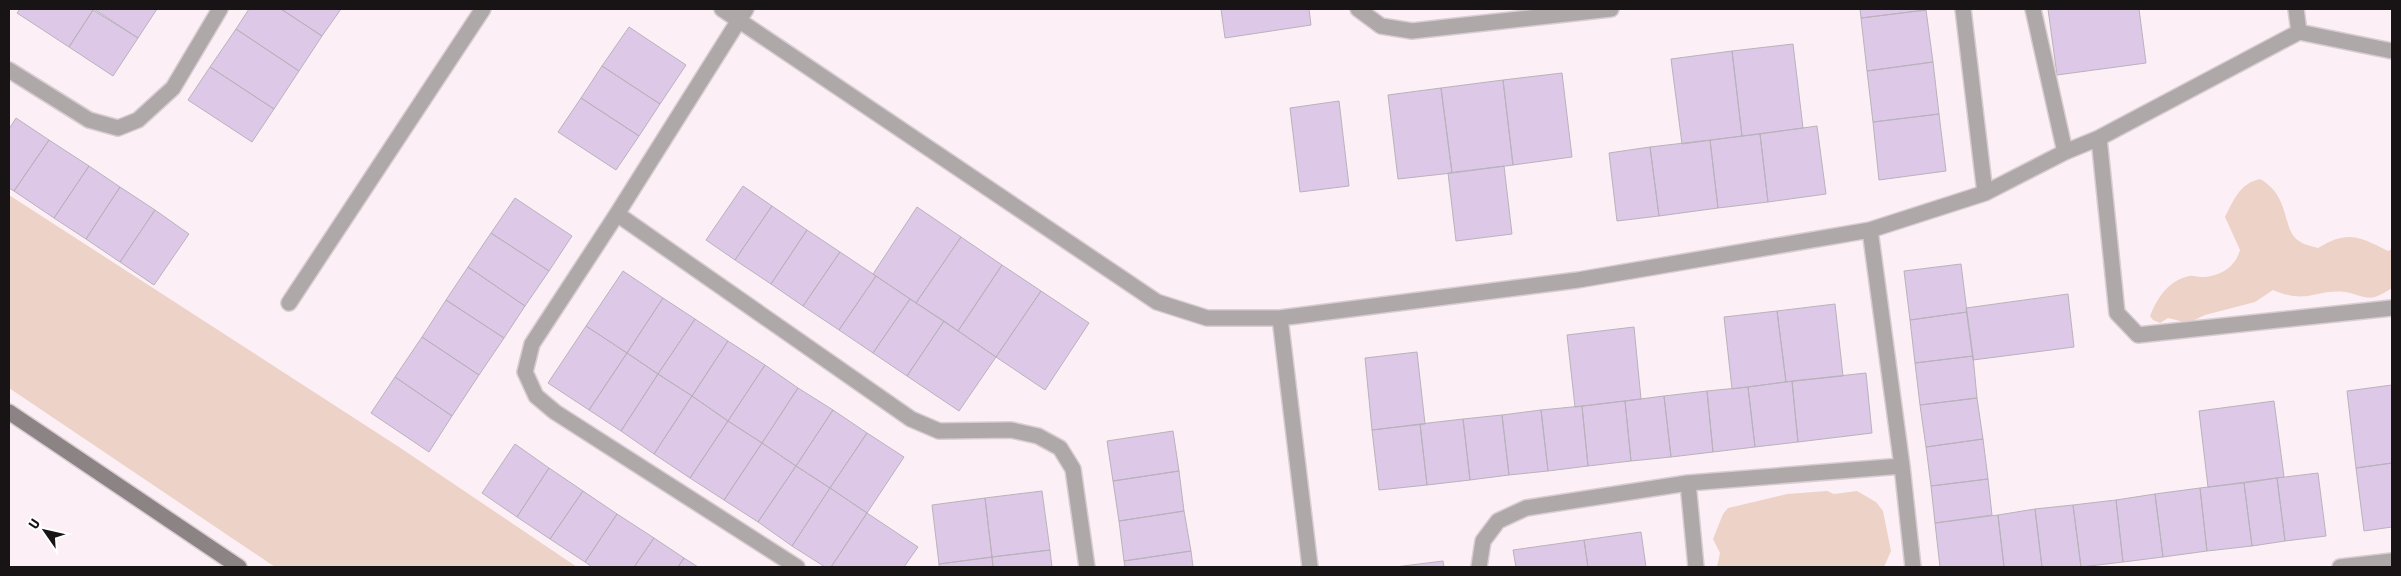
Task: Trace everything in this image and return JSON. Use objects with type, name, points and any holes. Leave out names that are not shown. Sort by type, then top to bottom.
[{"type":"main road","points":[[9,412],[238,567]]},
{"type":"street","points":[[9,70],[88,120],[118,128],[138,120],[173,88],[220,9]]},
{"type":"street","points":[[289,303],[484,9]]},
{"type":"street","points":[[722,9],[743,14],[1157,302],[1207,318],[1280,318],[1578,280],[1870,230],[1985,193],[2065,152],[2099,138],[2299,32],[2392,51]]},
{"type":"street","points":[[1358,9],[1381,26],[1412,31],[1611,9]]},
{"type":"street","points":[[1963,9],[1985,193]]},
{"type":"street","points":[[2032,9],[2065,152]]},
{"type":"street","points":[[2296,9],[2299,32]]},
{"type":"street","points":[[743,14],[617,214],[532,344],[525,372],[536,396],[555,412],[798,567]]},
{"type":"street","points":[[2099,138],[2117,313],[2138,335],[2392,308]]},
{"type":"street","points":[[617,214],[911,419],[939,430],[1011,430],[1038,436],[1060,448],[1073,469],[1087,567]]},
{"type":"street","points":[[1870,230],[1902,466],[1913,567]]},
{"type":"street","points":[[1280,318],[1310,567]]},
{"type":"street","points":[[1479,567],[1483,541],[1498,521],[1526,508],[1688,483],[1902,466]]},
{"type":"street","points":[[1688,483],[1696,567]]},
{"type":"street","points":[[2340,567],[2392,561]]},
{"type":"shaded area","points":[[2260,179],[2270,186],[2277,195],[2293,236],[2301,242],[2318,248],[2337,239],[2353,237],[2388,251],[2392,249],[2392,288],[2372,298],[2345,292],[2295,296],[2273,290],[2255,302],[2205,315],[2188,323],[2168,318],[2160,323],[2153,320],[2150,316],[2156,303],[2160,296],[2175,281],[2191,276],[2208,277],[2220,273],[2234,262],[2240,250],[2225,217],[2234,199],[2242,189],[2247,184]]},
{"type":"shaded area","points":[[9,195],[399,447],[577,567],[275,567],[9,388]]},
{"type":"shaded area","points":[[1827,491],[1834,494],[1857,491],[1876,502],[1883,511],[1891,551],[1884,567],[1717,567],[1720,553],[1713,539],[1723,514],[1728,508],[1787,494]]},
{"type":"building","points":[[20,9],[93,10],[69,47],[17,13]]},
{"type":"building","points":[[94,9],[157,9],[138,38]]},
{"type":"building","points":[[249,9],[281,9],[322,36],[299,71],[236,29]]},
{"type":"building","points":[[281,9],[341,9],[322,36]]},
{"type":"building","points":[[1221,9],[1309,9],[1311,25],[1225,38]]},
{"type":"building","points":[[1860,9],[1926,9],[1926,10],[1861,18]]},
{"type":"building","points":[[2048,9],[2139,9],[2146,63],[2057,75]]},
{"type":"building","points":[[93,10],[138,38],[113,76],[69,47]]},
{"type":"building","points":[[1926,10],[1933,62],[1867,71],[1861,18]]},
{"type":"building","points":[[629,27],[686,65],[660,104],[602,66]]},
{"type":"building","points":[[236,29],[299,71],[274,109],[210,67]]},
{"type":"building","points":[[1793,44],[1803,128],[1742,136],[1732,51]]},
{"type":"building","points":[[1732,51],[1742,136],[1682,144],[1671,59]]},
{"type":"building","points":[[1933,62],[1939,114],[1873,122],[1867,71]]},
{"type":"building","points":[[602,66],[660,104],[639,136],[581,98]]},
{"type":"building","points":[[210,67],[274,109],[252,142],[188,100]]},
{"type":"building","points":[[1562,73],[1572,157],[1513,165],[1503,80]]},
{"type":"building","points":[[1503,80],[1513,165],[1452,173],[1441,88]]},
{"type":"building","points":[[1441,88],[1452,173],[1398,179],[1388,95]]},
{"type":"building","points":[[581,98],[639,136],[616,170],[558,132]]},
{"type":"building","points":[[1339,101],[1349,186],[1300,192],[1290,108]]},
{"type":"building","points":[[1939,114],[1946,171],[1879,180],[1873,122]]},
{"type":"building","points":[[16,118],[49,140],[14,191],[9,188],[9,129]]},
{"type":"building","points":[[1817,126],[1826,194],[1768,202],[1760,134]]},
{"type":"building","points":[[1760,134],[1768,202],[1718,208],[1710,140]]},
{"type":"building","points":[[49,140],[89,166],[54,218],[14,191]]},
{"type":"building","points":[[1710,140],[1718,208],[1659,216],[1650,147]]},
{"type":"building","points":[[1650,147],[1659,216],[1617,221],[1609,153]]},
{"type":"building","points":[[89,166],[120,187],[86,239],[54,218]]},
{"type":"building","points":[[1504,166],[1512,234],[1456,241],[1448,173]]},
{"type":"building","points":[[743,186],[772,206],[735,260],[706,240]]},
{"type":"building","points":[[120,187],[155,210],[120,262],[86,239]]},
{"type":"building","points":[[515,198],[572,236],[549,271],[491,233]]},
{"type":"building","points":[[772,206],[807,230],[771,284],[735,260]]},
{"type":"building","points":[[917,207],[961,237],[916,303],[873,274]]},
{"type":"building","points":[[155,210],[189,234],[154,285],[120,262]]},
{"type":"building","points":[[807,230],[840,252],[803,306],[771,284]]},
{"type":"building","points":[[491,233],[549,271],[525,306],[468,267]]},
{"type":"building","points":[[961,237],[1002,265],[958,331],[916,303]]},
{"type":"building","points":[[840,252],[876,276],[839,330],[803,306]]},
{"type":"building","points":[[1961,264],[1967,312],[1910,320],[1904,271]]},
{"type":"building","points":[[1002,265],[1041,291],[996,357],[958,331]]},
{"type":"building","points":[[468,267],[525,306],[504,338],[446,300]]},
{"type":"building","points":[[623,271],[663,298],[627,353],[586,326]]},
{"type":"building","points":[[876,276],[910,299],[873,353],[839,330]]},
{"type":"building","points":[[1041,291],[1089,323],[1045,390],[996,357]]},
{"type":"building","points":[[2068,294],[2074,347],[1973,360],[1966,308]]},
{"type":"building","points":[[663,298],[695,319],[658,374],[627,353]]},
{"type":"building","points":[[910,299],[944,321],[907,376],[873,353]]},
{"type":"building","points":[[446,300],[504,338],[479,375],[422,337]]},
{"type":"building","points":[[1835,304],[1843,376],[1786,382],[1777,311]]},
{"type":"building","points":[[1777,311],[1786,382],[1732,389],[1724,317]]},
{"type":"building","points":[[1967,312],[1973,356],[1915,363],[1910,320]]},
{"type":"building","points":[[695,319],[728,341],[692,396],[658,374]]},
{"type":"building","points":[[944,321],[996,357],[959,411],[907,376]]},
{"type":"building","points":[[586,326],[627,353],[589,410],[548,383]]},
{"type":"building","points":[[1634,327],[1641,399],[1575,407],[1567,335]]},
{"type":"building","points":[[422,337],[479,375],[452,416],[395,377]]},
{"type":"building","points":[[728,341],[765,365],[728,421],[692,396]]},
{"type":"building","points":[[1417,352],[1425,424],[1372,430],[1365,358]]},
{"type":"building","points":[[627,353],[658,374],[621,431],[589,410]]},
{"type":"building","points":[[1973,356],[1977,398],[1920,405],[1915,363]]},
{"type":"building","points":[[765,365],[798,388],[762,443],[728,421]]},
{"type":"building","points":[[1866,373],[1872,433],[1798,442],[1792,381]]},
{"type":"building","points":[[658,374],[692,396],[654,454],[621,431]]},
{"type":"building","points":[[395,377],[452,416],[429,452],[371,413]]},
{"type":"building","points":[[1792,381],[1798,442],[1755,447],[1748,387]]},
{"type":"building","points":[[2392,385],[2392,463],[2356,468],[2347,391]]},
{"type":"building","points":[[1748,387],[1755,447],[1713,452],[1707,391]]},
{"type":"building","points":[[798,388],[833,410],[796,466],[762,443]]},
{"type":"building","points":[[1707,391],[1713,452],[1671,457],[1664,396]]},
{"type":"building","points":[[692,396],[728,421],[690,478],[654,454]]},
{"type":"building","points":[[1664,396],[1671,457],[1631,461],[1625,401]]},
{"type":"building","points":[[1977,398],[1983,439],[1926,447],[1920,405]]},
{"type":"building","points":[[1625,401],[1631,461],[1588,466],[1582,406]]},
{"type":"building","points":[[2274,401],[2284,477],[2208,487],[2199,411]]},
{"type":"building","points":[[1582,406],[1588,466],[1548,471],[1541,410]]},
{"type":"building","points":[[833,410],[867,433],[830,488],[796,466]]},
{"type":"building","points":[[1541,410],[1548,471],[1509,475],[1502,415]]},
{"type":"building","points":[[1502,415],[1509,475],[1470,480],[1463,419]]},
{"type":"building","points":[[1463,419],[1470,480],[1427,485],[1420,424]]},
{"type":"building","points":[[728,421],[762,443],[724,500],[690,478]]},
{"type":"building","points":[[1420,424],[1427,485],[1379,490],[1372,430]]},
{"type":"building","points":[[1173,431],[1179,471],[1113,481],[1107,441]]},
{"type":"building","points":[[867,433],[904,457],[867,513],[830,488]]},
{"type":"building","points":[[1983,439],[1988,479],[1931,486],[1926,447]]},
{"type":"building","points":[[762,443],[796,466],[758,522],[724,500]]},
{"type":"building","points":[[515,444],[549,468],[517,517],[482,493]]},
{"type":"building","points":[[2392,463],[2392,527],[2364,531],[2356,468]]},
{"type":"building","points":[[796,466],[830,488],[792,546],[758,522]]},
{"type":"building","points":[[549,468],[583,491],[550,539],[517,517]]},
{"type":"building","points":[[1179,471],[1184,511],[1119,521],[1113,481]]},
{"type":"building","points":[[2318,473],[2326,536],[2285,541],[2277,478]]},
{"type":"building","points":[[2277,478],[2285,541],[2252,546],[2244,483]]},
{"type":"building","points":[[1988,479],[1992,515],[1935,523],[1931,486]]},
{"type":"building","points":[[2244,483],[2252,546],[2207,551],[2200,488]]},
{"type":"building","points":[[830,488],[867,513],[831,567],[825,567],[792,546]]},
{"type":"building","points":[[2200,488],[2207,551],[2163,557],[2155,494]]},
{"type":"building","points":[[583,491],[617,514],[585,562],[550,539]]},
{"type":"building","points":[[1042,491],[1050,550],[992,557],[985,498]]},
{"type":"building","points":[[2155,494],[2163,557],[2123,562],[2116,500]]},
{"type":"building","points":[[985,498],[992,557],[939,564],[932,505]]},
{"type":"building","points":[[2116,500],[2123,562],[2081,567],[2073,505]]},
{"type":"building","points":[[2073,505],[2081,567],[2042,567],[2035,509]]},
{"type":"building","points":[[2035,509],[2042,567],[2004,567],[1998,515]]},
{"type":"building","points":[[1184,511],[1191,551],[1124,561],[1119,521]]},
{"type":"building","points":[[867,513],[918,547],[904,567],[831,567]]},
{"type":"building","points":[[617,514],[654,538],[634,567],[592,567],[585,562]]},
{"type":"building","points":[[1998,515],[2004,567],[1940,567],[1935,523]]},
{"type":"building","points":[[1641,532],[1646,567],[1588,567],[1584,540]]},
{"type":"building","points":[[654,538],[684,558],[678,567],[634,567]]},
{"type":"building","points":[[1584,540],[1588,567],[1516,567],[1513,550]]},
{"type":"building","points":[[1050,550],[1052,567],[993,567],[992,557]]},
{"type":"building","points":[[1191,551],[1193,567],[1125,567],[1124,561]]},
{"type":"building","points":[[992,557],[993,567],[939,567],[939,564]]},
{"type":"building","points":[[684,558],[698,567],[678,567]]},
{"type":"building","points":[[1443,561],[1444,567],[1395,567]]}]
